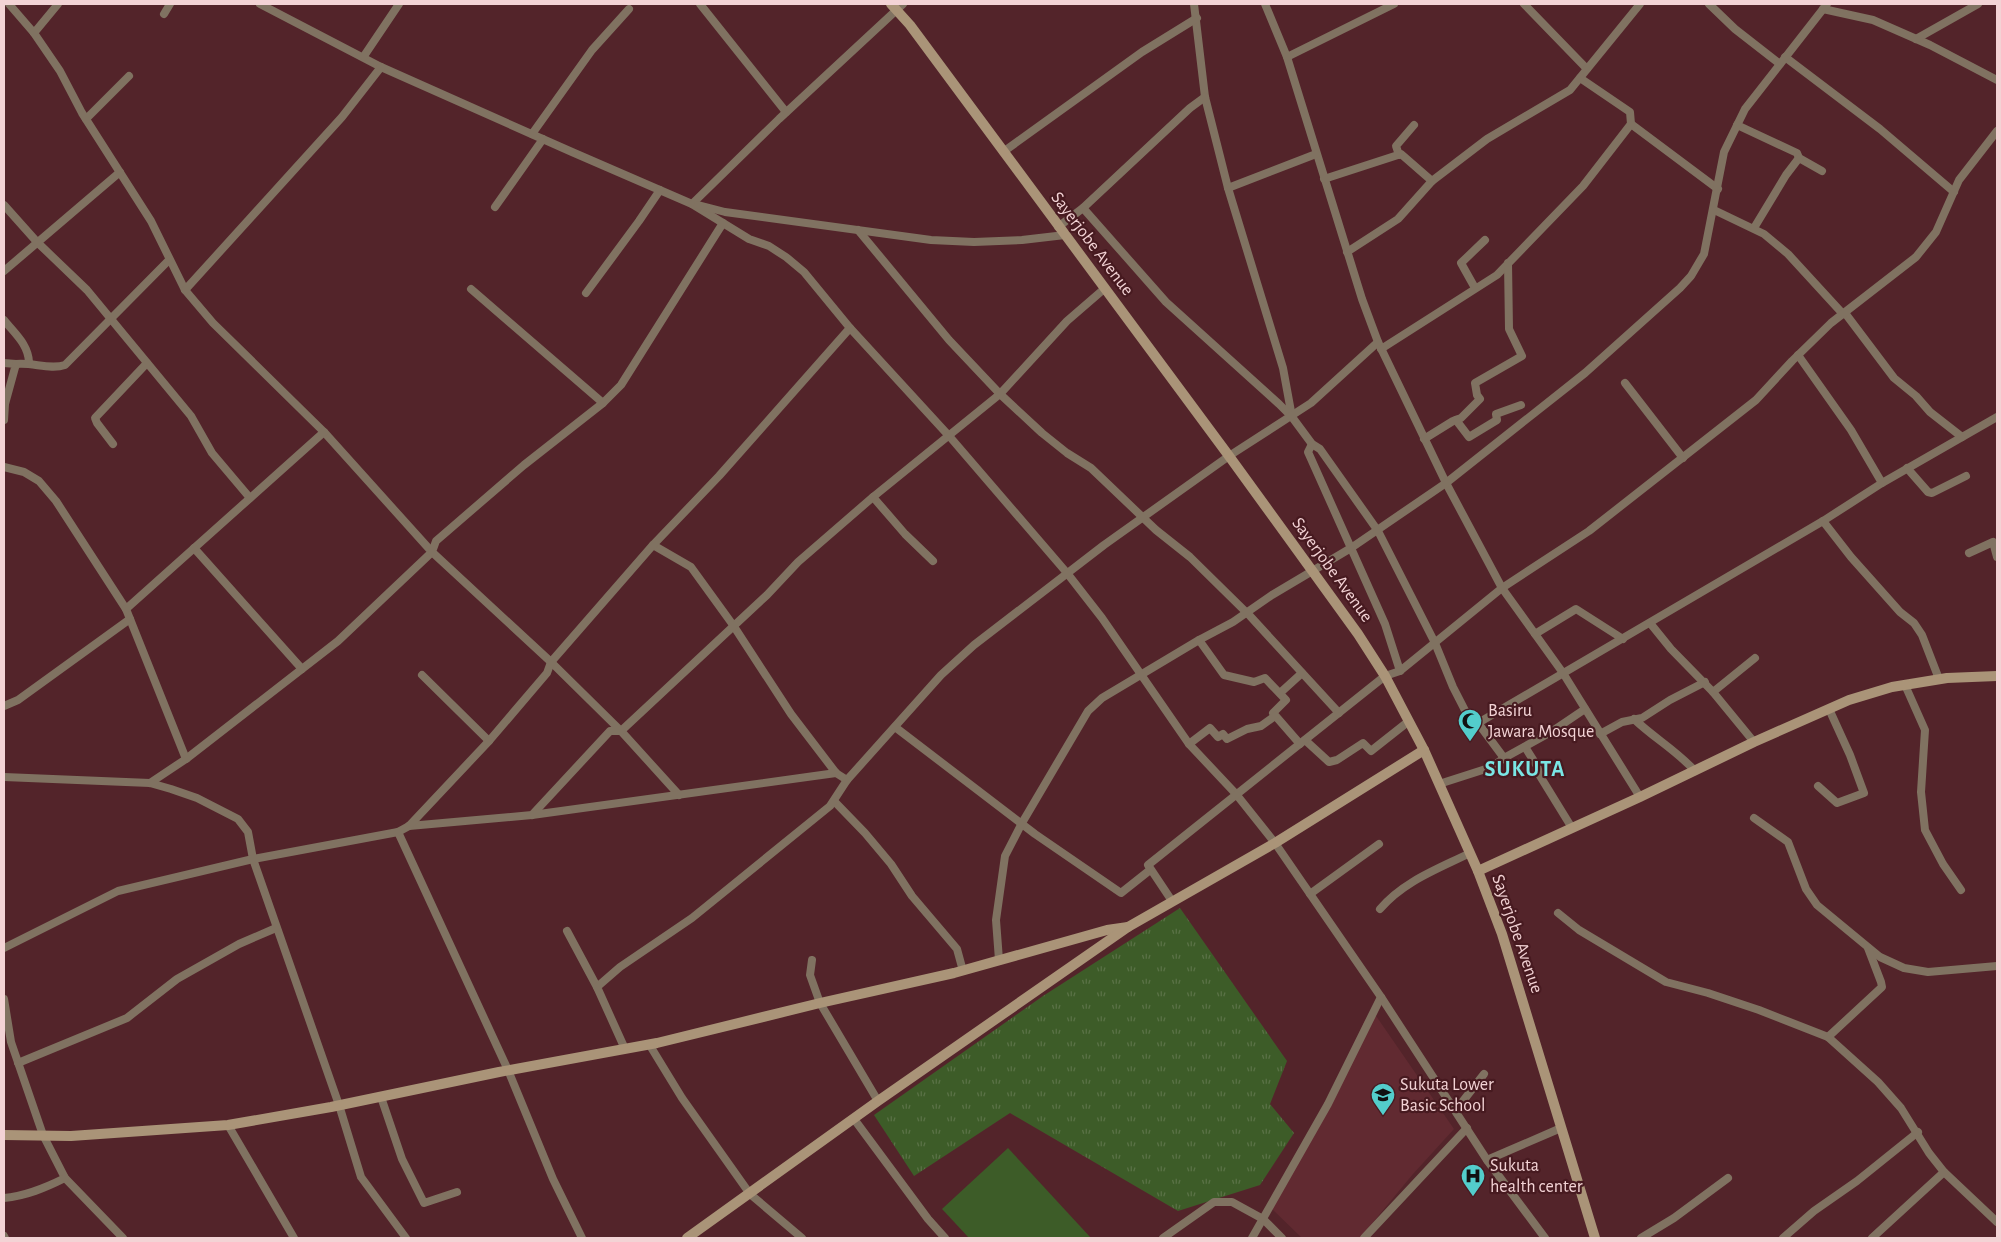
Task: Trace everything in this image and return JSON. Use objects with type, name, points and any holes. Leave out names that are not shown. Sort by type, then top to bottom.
[{"type":"street","points":[[9,4],[34,33],[60,71],[86,119],[152,221],[185,290],[213,323],[324,432],[432,552],[551,662],[621,731],[679,795]]},
{"type":"street","points":[[34,33],[58,4]]},
{"type":"street","points":[[164,14],[170,4]]},
{"type":"street","points":[[260,4],[273,7],[381,67],[692,204],[749,239],[769,246],[798,267],[822,292],[850,328],[950,437],[1067,573],[1102,618],[1189,744],[1236,794],[1275,843],[1381,997],[1487,1160],[1545,1238]]},
{"type":"street","points":[[364,56],[399,4]]},
{"type":"street","points":[[700,4],[786,112]]},
{"type":"street","points":[[1194,4],[1205,98],[1228,188],[1283,368],[1292,417]]},
{"type":"street","points":[[1265,4],[1287,57],[1362,299],[1380,346],[1446,483],[1502,588],[1563,673],[1640,797]]},
{"type":"street","points":[[1287,57],[1394,4]]},
{"type":"street","points":[[1524,4],[1587,69]]},
{"type":"street","points":[[1348,252],[1398,219],[1432,182],[1487,139],[1570,90],[1640,4]]},
{"type":"street","points":[[1709,4],[1735,29],[1880,129],[1954,192]]},
{"type":"street","points":[[1916,39],[1978,4]]},
{"type":"street","points":[[692,204],[897,6]]},
{"type":"street","name":"Sayerjobe Avenue","points":[[897,6],[1229,456],[1358,634],[1385,676],[1424,750],[1478,871],[1516,978],[1595,1238]]},
{"type":"street","points":[[999,960],[996,920],[1005,856],[1022,823],[1088,711],[1102,698],[1233,622],[1312,570],[1378,531],[1446,483],[1585,373],[1680,288],[1691,276],[1704,254],[1724,152],[1745,109],[1825,6],[1873,20],[1916,39],[1997,80]]},
{"type":"street","points":[[532,134],[592,50],[629,9]]},
{"type":"street","points":[[1003,152],[1142,52],[1196,18]]},
{"type":"street","points":[[185,290],[342,117],[381,67]]},
{"type":"street","points":[[86,119],[129,76]]},
{"type":"street","points":[[597,987],[620,966],[692,918],[830,806],[847,780],[894,727],[941,675],[974,644],[1067,573],[1229,456],[1292,417],[1380,346],[1497,275],[1583,186],[1631,124],[1630,112],[1580,78]]},
{"type":"street","points":[[692,204],[725,212],[931,240],[974,242],[1022,240],[1062,231],[1083,208],[1190,108],[1205,98]]},
{"type":"street","points":[[1631,124],[1718,189]]},
{"type":"street","points":[[1399,155],[1396,146],[1414,125]]},
{"type":"street","points":[[1737,125],[1797,153],[1799,158],[1822,172]]},
{"type":"street","points":[[1172,901],[1148,865],[1385,676],[1400,671],[1502,588],[1589,531],[1756,400],[1798,355],[1844,314],[1916,257],[1936,232],[1959,180],[1997,130]]},
{"type":"street","points":[[495,207],[543,139]]},
{"type":"street","points":[[1228,188],[1316,154]]},
{"type":"street","points":[[1324,179],[1401,154],[1432,182]]},
{"type":"street","points":[[1754,228],[1786,175],[1799,158]]},
{"type":"street","points":[[4,271],[120,172]]},
{"type":"street","points":[[586,292],[660,190]]},
{"type":"street","points":[[4,205],[36,242],[87,290],[191,416],[212,454],[250,498]]},
{"type":"street","points":[[1083,208],[1166,302],[1292,417],[1312,444],[1320,449],[1378,531],[1435,643],[1453,687],[1473,726],[1823,521],[1907,468],[1997,417]]},
{"type":"street","points":[[1714,210],[1754,228],[1788,254],[1844,314],[1894,378],[1916,396],[1930,412],[1962,436]]},
{"type":"street","points":[[150,783],[186,759],[338,641],[432,552],[436,541],[524,465],[603,403],[621,385],[723,224]]},
{"type":"street","points":[[858,230],[949,340],[1000,394],[1042,433],[1067,453],[1091,468],[1143,518],[1190,557],[1247,613],[1339,713]]},
{"type":"street","points":[[1475,288],[1461,263],[1485,240]]},
{"type":"street","points":[[4,363],[28,362],[57,368],[65,365],[169,260]]},
{"type":"street","points":[[1424,439],[1461,418],[1480,399],[1474,383],[1522,356],[1510,329],[1508,263]]},
{"type":"street","points":[[532,815],[610,731],[621,731],[768,594],[798,562],[1000,394],[1067,321],[1104,288]]},
{"type":"street","points":[[471,290],[518,328],[603,403]]},
{"type":"street","points":[[4,320],[25,345],[28,352],[28,362]]},
{"type":"street","points":[[4,948],[118,890],[253,858],[398,832],[409,826],[489,741],[547,673],[551,662],[653,545],[725,470],[850,328]]},
{"type":"street","points":[[1798,355],[1851,430],[1882,483]]},
{"type":"street","points":[[113,444],[95,418],[147,363]]},
{"type":"street","points":[[4,420],[5,404],[16,364]]},
{"type":"street","points":[[1625,383],[1683,458]]},
{"type":"street","points":[[1456,420],[1469,437],[1497,420],[1496,414],[1521,405]]},
{"type":"street","points":[[126,609],[324,432]]},
{"type":"street","points":[[1312,444],[1308,452],[1385,624],[1400,671]]},
{"type":"street","points":[[4,466],[24,472],[39,481],[56,501],[126,609],[186,759]]},
{"type":"street","points":[[1907,468],[1928,492],[1932,493],[1966,476]]},
{"type":"street","points":[[873,498],[905,534],[933,561]]},
{"type":"street","points":[[1823,521],[1900,612],[1914,623],[1922,635],[1939,679]]},
{"type":"street","points":[[1969,553],[1993,542],[1997,557]]},
{"type":"street","points":[[653,545],[691,567],[733,625],[791,714],[836,773],[847,780]]},
{"type":"street","points":[[194,548],[302,669]]},
{"type":"street","points":[[1535,634],[1576,609],[1623,639]]},
{"type":"street","points":[[4,706],[18,700],[130,619]]},
{"type":"street","points":[[1650,623],[1671,649],[1713,692],[1754,742]]},
{"type":"street","points":[[1199,640],[1224,675],[1254,682],[1265,678],[1286,700],[1273,713],[1275,716],[1328,762],[1337,760],[1363,743],[1371,751],[1409,722]]},
{"type":"street","points":[[1713,692],[1755,658]]},
{"type":"street","points":[[1280,693],[1302,673]]},
{"type":"street","points":[[422,675],[489,741]]},
{"type":"street","points":[[1478,871],[1640,797],[1754,742],[1849,700],[1905,685],[1939,679],[1997,676]]},
{"type":"street","points":[[1600,734],[1622,722],[1642,718],[1704,682]]},
{"type":"street","points":[[1905,685],[1925,730],[1921,792],[1925,830],[1943,864],[1961,890]]},
{"type":"street","points":[[1439,784],[1492,767],[1584,709]]},
{"type":"street","points":[[1818,786],[1836,803],[1864,793],[1850,755],[1828,709]]},
{"type":"street","points":[[1189,744],[1210,728],[1218,736],[1223,734],[1227,739],[1248,729],[1261,726],[1275,716]]},
{"type":"street","points":[[1634,720],[1653,737],[1682,757],[1695,771]]},
{"type":"street","points":[[1478,723],[1504,758]]},
{"type":"street","points":[[894,727],[1035,834],[1122,893],[1150,870]]},
{"type":"street","points":[[1525,746],[1538,766],[1540,776],[1572,828]]},
{"type":"street","points":[[687,1238],[878,1101],[1128,927],[1275,843],[1424,750]]},
{"type":"street","points":[[409,826],[532,815],[836,773]]},
{"type":"street","points":[[4,777],[150,783],[197,798],[238,819],[248,832],[253,858],[339,1105],[361,1177],[406,1238]]},
{"type":"street","points":[[834,801],[866,833],[891,864],[912,896],[957,949],[963,971]]},
{"type":"street","points":[[1754,818],[1788,842],[1806,889],[1817,905],[1880,957],[1904,968],[1928,972],[1997,966]]},
{"type":"street","points":[[398,832],[508,1070],[553,1179],[582,1238]]},
{"type":"street","points":[[1310,894],[1379,844]]},
{"type":"street","points":[[1380,909],[1390,898],[1412,881],[1470,853]]},
{"type":"street","points":[[1558,913],[1579,930],[1666,982],[1708,993],[1759,1010],[1828,1037],[1878,1082],[1918,1132],[1929,1153],[1944,1172],[1997,1222]]},
{"type":"street","points":[[4,1134],[71,1136],[228,1125],[339,1105],[508,1070],[649,1044],[963,971],[1106,930],[1128,927]]},
{"type":"street","points":[[18,1064],[127,1018],[177,978],[239,944],[276,928]]},
{"type":"street","points":[[567,931],[597,987],[625,1049]]},
{"type":"street","points":[[1828,1037],[1882,988],[1867,946]]},
{"type":"street","points":[[812,960],[810,975],[820,1003],[878,1101]]},
{"type":"street","points":[[1252,1238],[1328,1104],[1381,997]]},
{"type":"street","points":[[4,999],[7,1042],[18,1064],[43,1135],[65,1178],[123,1238]]},
{"type":"street","points":[[649,1044],[682,1098],[750,1194],[802,1238]]},
{"type":"street","points":[[1456,1110],[1484,1074]]},
{"type":"street","points":[[381,1097],[402,1159],[424,1203],[457,1192]]},
{"type":"street","points":[[854,1118],[928,1219],[945,1238]]},
{"type":"street","points":[[228,1125],[294,1238]]},
{"type":"street","points":[[1364,1238],[1467,1128]]},
{"type":"street","points":[[1487,1160],[1562,1128]]},
{"type":"street","points":[[1783,1238],[1814,1211],[1858,1181],[1918,1132]]},
{"type":"street","points":[[1872,1238],[1944,1172]]},
{"type":"street","points":[[4,1198],[22,1196],[48,1187],[65,1178]]},
{"type":"street","points":[[1641,1238],[1674,1218],[1728,1178]]},
{"type":"street","points":[[1163,1238],[1214,1202],[1232,1202],[1263,1219],[1282,1238]]},
{"type":"shaded area","name":"Sukuta Lower Basic School","points":[[1372,1010],[1454,1129],[1413,1174],[1360,1238],[1302,1238],[1271,1208],[1328,1104],[1364,1022]]},
{"type":"green space","points":[[1180,908],[1287,1061],[1270,1104],[1294,1133],[1260,1185],[1178,1211],[1010,1113],[914,1176],[874,1115],[1043,996]]},
{"type":"green space","points":[[1008,1148],[1091,1238],[969,1238],[942,1209]]},
{"type":"place","name":"Basiru Jawara Mosque","points":[[1470,742]]},
{"type":"place","name":"Sukuta Lower Basic School","points":[[1383,1116]]},
{"type":"place","name":"Sukuta health center","points":[[1473,1197]]},
{"type":"district","name":"SUKUTA","points":[[1525,769]]}]
